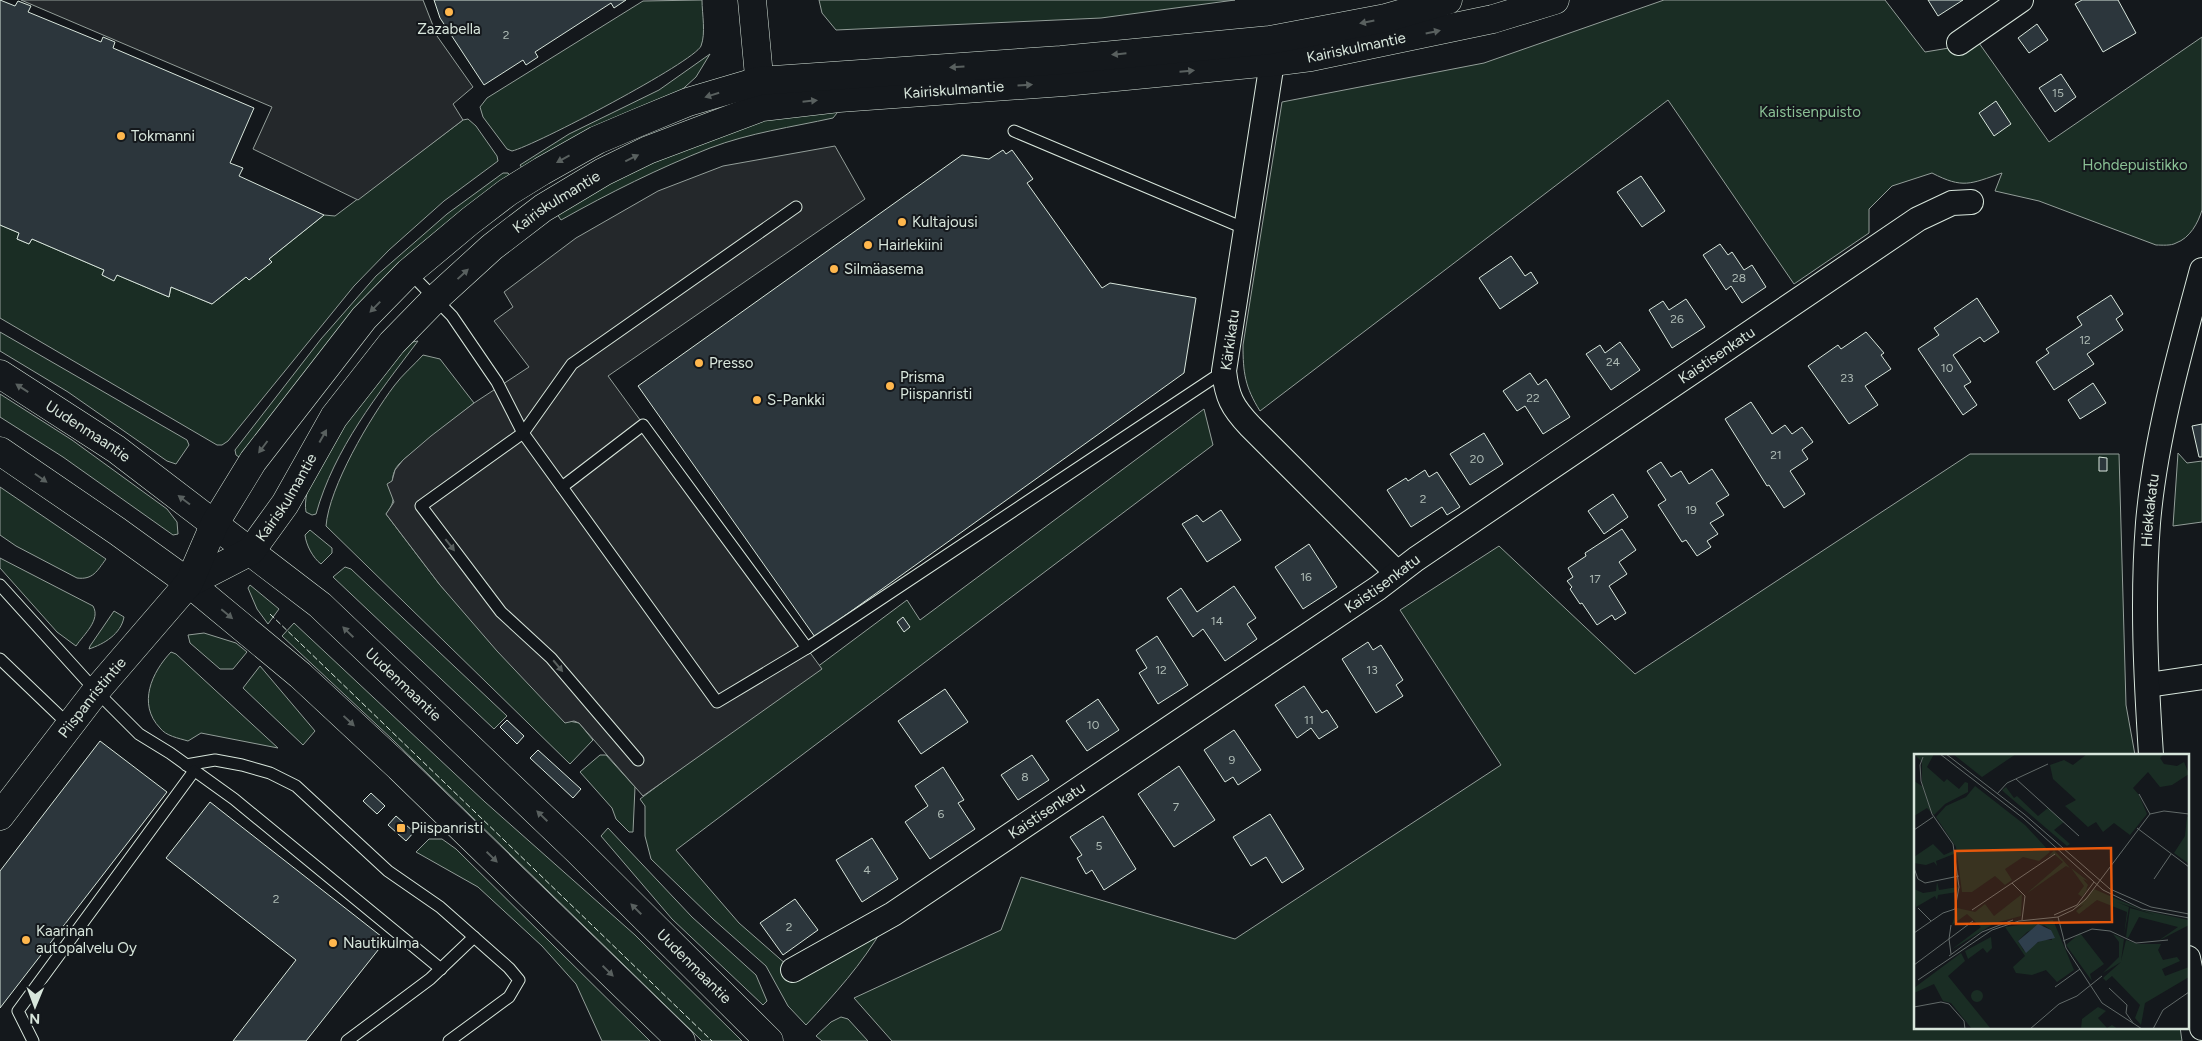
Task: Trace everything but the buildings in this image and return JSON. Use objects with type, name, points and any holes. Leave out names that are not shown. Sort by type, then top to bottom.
[{"type":"street","points":[[752,0],[761,94]]},
{"type":"street","name":"Kairiskulmantie","points":[[1271,51],[1448,0]]},
{"type":"street","name":"Kairiskulmantie","points":[[189,583],[215,523],[249,466],[364,318],[410,272],[500,198],[550,166],[597,140],[680,106],[761,94],[1061,60],[1271,51],[1320,55],[1493,19],[1554,0]]},
{"type":"street","points":[[1959,43],[2021,0]]},
{"type":"street","name":"Kärkikatu","points":[[1271,51],[1224,371],[1230,402],[1239,414],[1398,573]]},
{"type":"street","name":"Kairiskulmantie","points":[[189,583],[251,551],[285,504],[334,417],[392,343],[435,299],[492,247],[573,188],[761,94]]},
{"type":"street","name":"Kaistisenkatu","points":[[793,970],[901,909],[1918,219],[1952,204],[1971,202]]},
{"type":"street","name":"Hiekkakatu","points":[[2151,754],[2144,597],[2148,522],[2161,433],[2202,270]]},
{"type":"street","name":"Uudenmaantie","points":[[0,374],[116,449],[320,605],[577,850],[769,1041]]},
{"type":"street","points":[[0,451],[109,525],[189,583],[321,695],[399,767],[681,1041]]},
{"type":"street","name":"Piispanristintie","points":[[0,816],[96,691],[189,583]]},
{"type":"street","points":[[2148,685],[2202,677]]},
{"type":"street","points":[[2190,968],[2202,1028]]},
{"type":"lane","points":[[1014,131],[1246,229]]},
{"type":"lane","points":[[638,760],[551,658],[501,612],[421,506],[523,433],[572,364],[796,207]]},
{"type":"lane","points":[[410,272],[452,316],[497,382],[523,433],[717,702],[807,648],[1224,371]]},
{"type":"lane","points":[[562,487],[643,425],[807,648]]},
{"type":"lane","points":[[0,585],[96,691],[139,734],[234,799],[441,969]]},
{"type":"lane","points":[[0,659],[69,725]]},
{"type":"lane","points":[[33,1041],[18,1012],[190,768],[215,760],[270,773],[296,786],[388,871],[440,907],[520,980],[509,997],[449,1041]]},
{"type":"lane","points":[[347,1041],[430,979],[474,937]]},
{"type":"green space","points":[[702,0],[704,29],[701,46],[692,55],[672,68],[612,103],[550,135],[512,151],[507,149],[483,117],[480,107],[487,98],[643,1]]},
{"type":"green space","points":[[819,0],[1235,0],[1101,18],[836,30],[822,13]]},
{"type":"green space","name":"Kaistisenpuisto","points":[[1664,0],[1885,0],[1925,52],[1979,43],[2049,142],[2202,37],[2202,210],[2196,225],[2181,241],[2172,245],[2156,245],[2039,201],[1995,191],[2002,173],[1974,182],[1959,183],[1932,173],[1892,186],[1869,209],[1869,233],[1794,284],[1668,100],[1260,411],[1246,380],[1243,345],[1282,102],[1484,63]]},
{"type":"green space","points":[[710,54],[696,77],[675,96],[526,174],[520,165],[569,134],[659,90]]},
{"type":"green space","points":[[837,105],[837,113],[833,118],[755,134],[710,148],[653,172],[561,220],[555,211],[594,185],[772,117]]},
{"type":"green space","points":[[468,119],[476,126],[497,156],[498,161],[444,201],[389,250],[354,286],[228,441],[222,445],[217,445],[0,318],[0,225],[19,233],[17,239],[29,244],[32,239],[104,270],[102,275],[114,280],[117,275],[169,297],[171,287],[212,304],[246,277],[249,280],[272,262],[269,259],[324,215],[335,216],[463,120]]},
{"type":"green space","points":[[503,173],[508,173],[511,177],[242,459],[236,455],[235,450],[321,339],[376,276],[447,214]]},
{"type":"green space","points":[[0,332],[187,440],[189,445],[176,464],[167,461],[68,392],[0,351]]},
{"type":"green space","points":[[418,341],[373,402],[346,445],[324,490],[316,514],[312,515],[306,512],[307,493],[327,448],[361,400],[407,343]]},
{"type":"green space","points":[[423,355],[440,359],[474,403],[397,466],[392,482],[393,502],[386,514],[440,585],[569,721],[579,723],[593,740],[570,764],[326,526],[335,492],[352,453],[394,386]]},
{"type":"green space","points":[[0,394],[72,440],[167,509],[177,522],[178,534],[173,535],[63,457],[0,417]]},
{"type":"green space","points":[[1204,409],[1213,445],[676,850],[739,923],[787,965],[883,928],[848,978],[806,1025],[788,1006],[766,966],[713,919],[651,859],[645,836],[645,806],[640,799],[907,600],[920,620]]},
{"type":"green space","points":[[2178,453],[2187,463],[2202,461],[2202,522],[2173,526]]},
{"type":"green space","points":[[1970,454],[2119,454],[2126,705],[2135,754],[1914,754],[1914,1028],[2180,1028],[2182,1041],[892,1041],[854,998],[1001,930],[1021,877],[1235,939],[1501,765],[1400,610],[1499,546],[1635,674]]},
{"type":"green space","points":[[0,487],[106,559],[97,571],[87,578],[77,578],[16,546],[0,535]]},
{"type":"green space","points":[[310,530],[332,548],[332,553],[321,564],[308,547],[305,535]]},
{"type":"green space","points":[[0,558],[93,606],[95,616],[93,622],[76,646],[57,632],[0,568]]},
{"type":"green space","points":[[345,567],[351,569],[507,716],[494,729],[333,577]]},
{"type":"green space","points":[[250,585],[279,609],[268,624],[257,609],[248,588]]},
{"type":"green space","points":[[114,611],[124,617],[116,633],[106,641],[89,649],[90,646]]},
{"type":"green space","points":[[294,623],[485,802],[635,935],[742,1041],[702,1041],[393,740],[282,636]]},
{"type":"green space","points":[[204,633],[236,643],[247,652],[233,669],[220,669],[190,643],[188,635]]},
{"type":"green space","points":[[171,652],[176,654],[278,748],[201,733],[188,741],[163,731],[153,719],[148,699],[153,679]]},
{"type":"green space","points":[[260,666],[315,731],[303,745],[243,688]]},
{"type":"green space","points":[[600,755],[606,755],[635,787],[633,832],[629,832],[616,819],[612,808],[580,772]]},
{"type":"green space","points":[[608,828],[692,917],[756,975],[767,1001],[763,1005],[672,919],[601,836]]},
{"type":"green space","points":[[429,839],[442,839],[456,849],[650,1041],[602,1041],[576,984],[542,946],[478,887],[416,852]]},
{"type":"green space","points":[[841,1017],[848,1019],[868,1041],[822,1041],[816,1036],[831,1022]]},
{"type":"shaded area","points":[[21,0],[423,0],[437,36],[473,87],[453,104],[463,120],[358,200],[253,149],[272,107]]},
{"type":"shaded area","points":[[835,146],[865,199],[608,376],[822,669],[643,796],[579,723],[574,721],[565,723],[497,651],[440,585],[386,514],[394,502],[387,484],[392,481],[395,470],[403,460],[431,436],[474,403],[529,367],[494,321],[513,307],[504,292],[576,238],[658,191],[723,166]]},
{"type":"fence","points":[[270,614],[712,1041]]},
{"type":"place","name":"Zazabella","points":[[449,12]]},
{"type":"place","name":"Tokmanni","points":[[121,136]]},
{"type":"place","name":"Kultajousi","points":[[902,222]]},
{"type":"place","name":"Hairlekiini","points":[[868,245]]},
{"type":"place","name":"Silmäasema","points":[[834,269]]},
{"type":"place","name":"Presso","points":[[699,363]]},
{"type":"place","name":"Prisma Piispanristi","points":[[890,386]]},
{"type":"place","name":"S-Pankki","points":[[757,400]]},
{"type":"place","name":"Piispanristi","points":[[401,828]]},
{"type":"place","name":"Kaarinan autopalvelu Oy","points":[[26,940]]},
{"type":"place","name":"Nautikulma","points":[[333,943]]},
{"type":"park label","name":"Hohdepuistikko","points":[[2135,165]]}]
